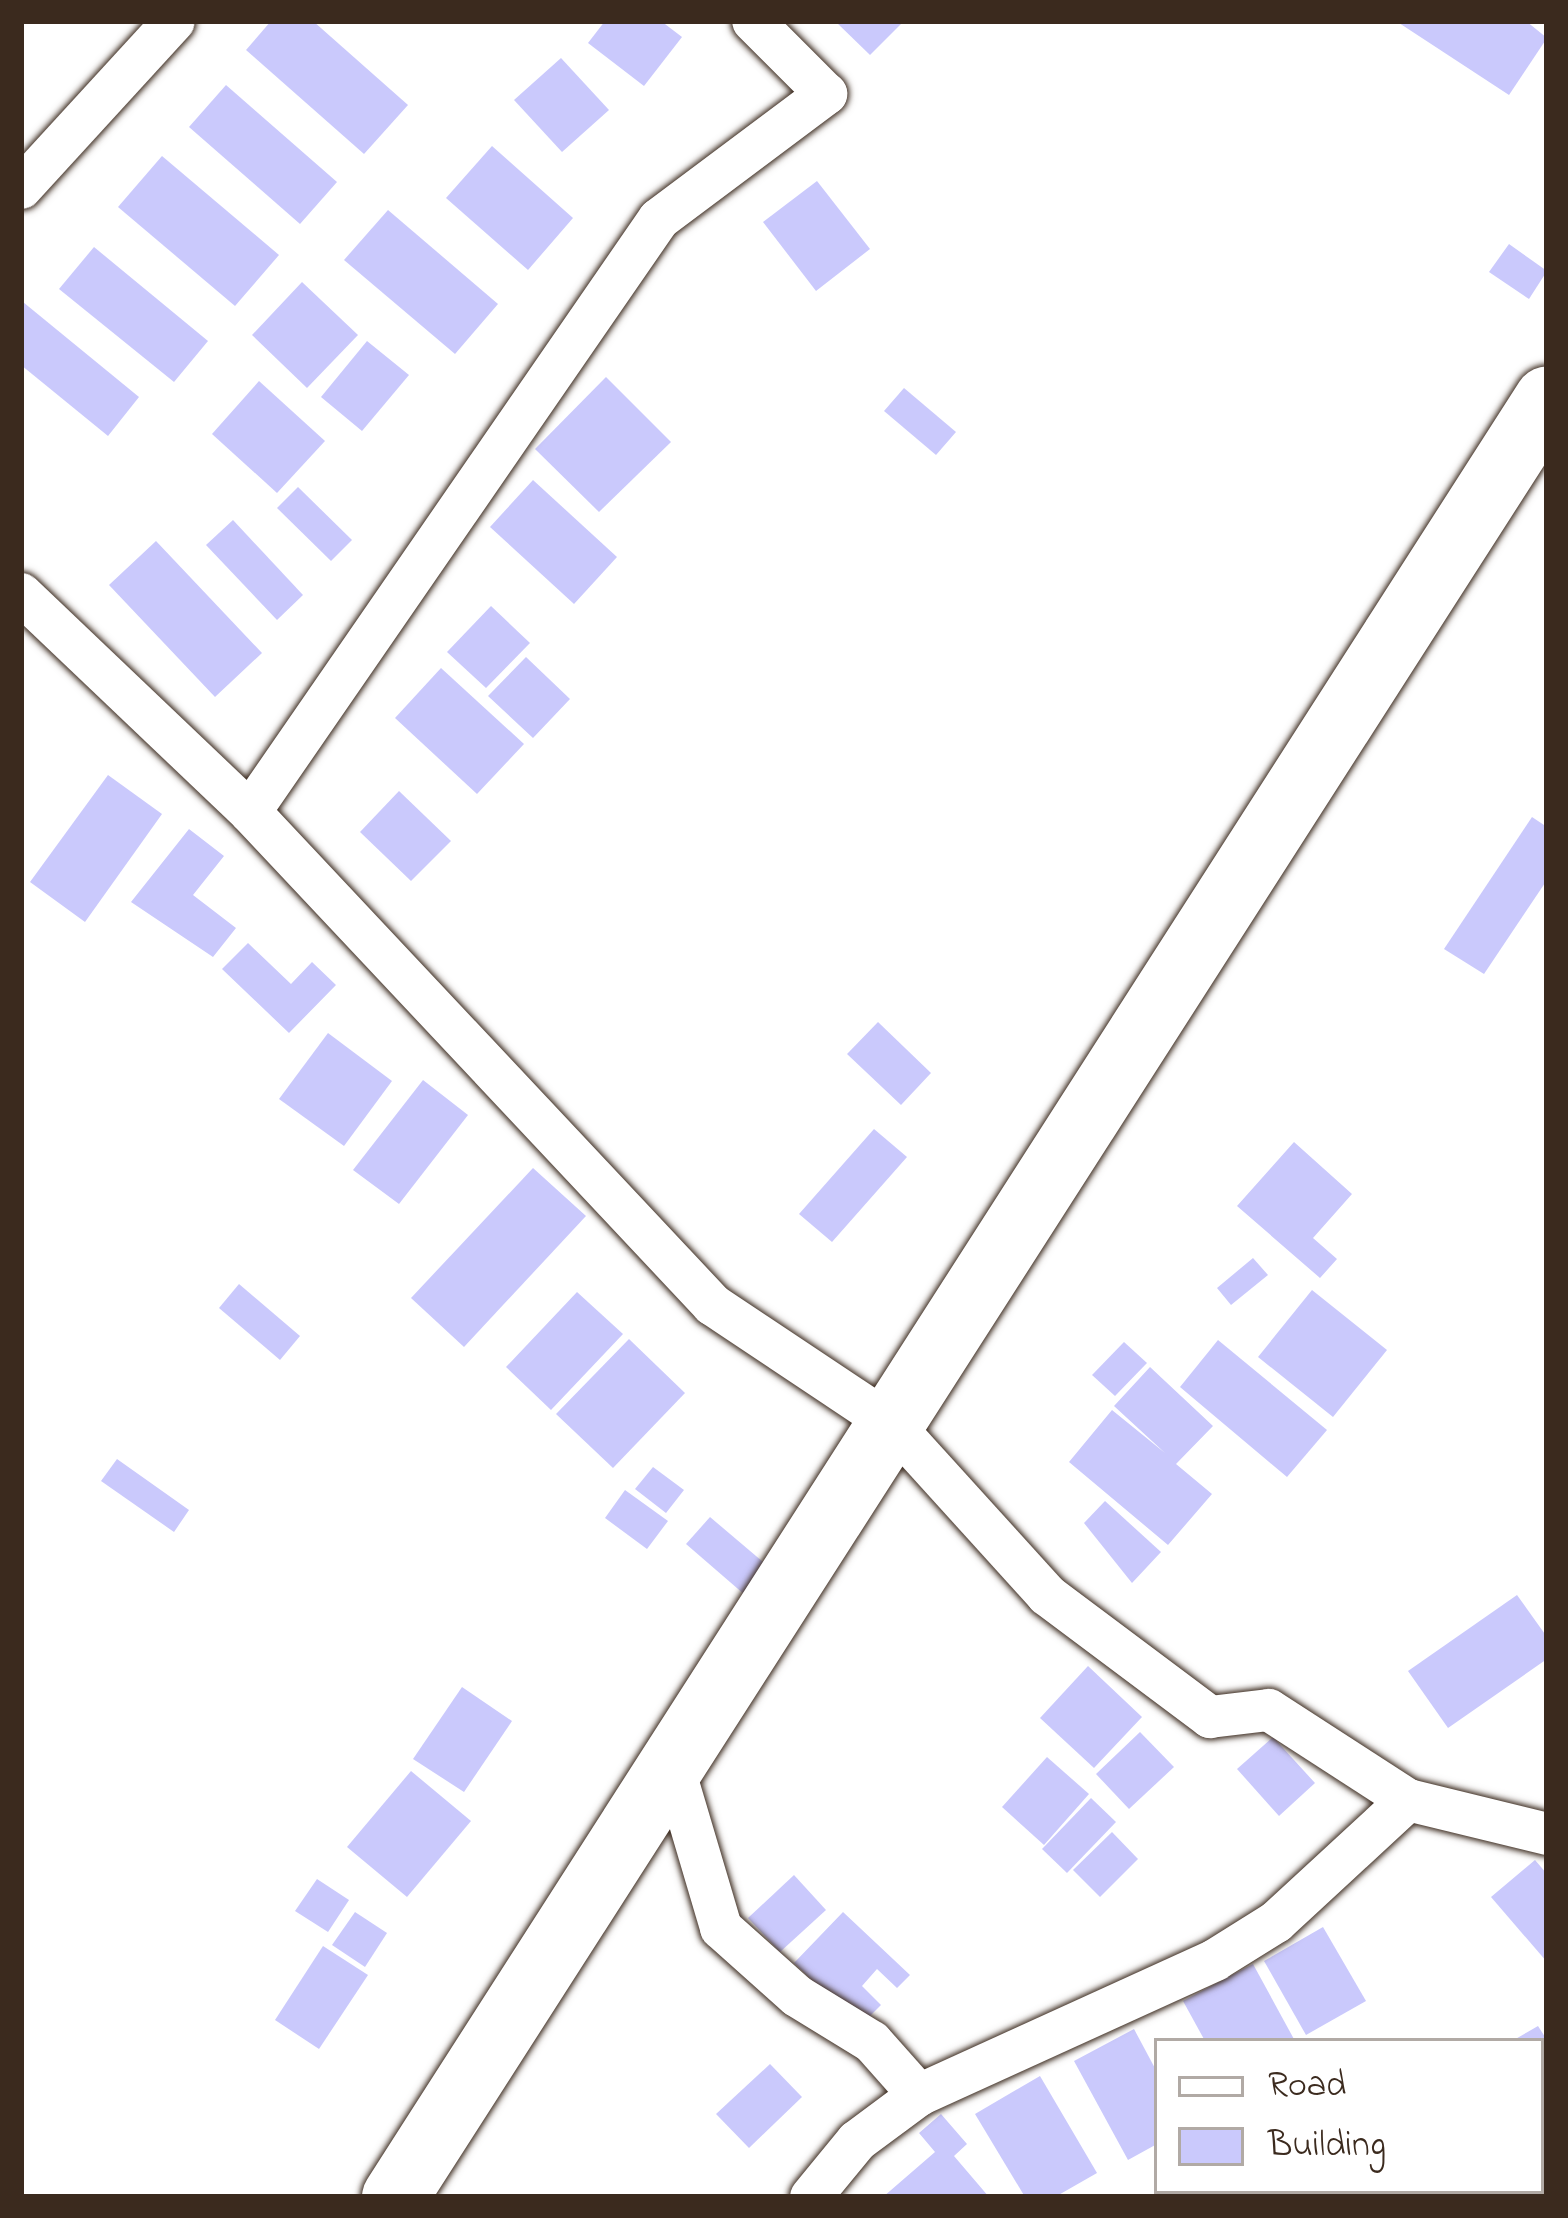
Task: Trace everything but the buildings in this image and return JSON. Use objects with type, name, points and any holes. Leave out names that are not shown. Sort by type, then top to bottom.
[{"type":"main road","points":[[395,2197],[674,1769],[1547,400]]},
{"type":"street","points":[[21,188],[174,21]]},
{"type":"street","points":[[250,812],[659,220],[826,94],[753,21]]},
{"type":"street","points":[[21,594],[250,812],[713,1305],[893,1425],[1047,1594],[1210,1717],[1269,1710],[1408,1800],[1547,1834]]},
{"type":"street","points":[[674,1769],[721,1928],[796,1996],[872,2042],[919,2096]]},
{"type":"street","points":[[811,2197],[857,2141],[919,2096],[1215,1960],[1310,1894],[1408,1800]]}]
